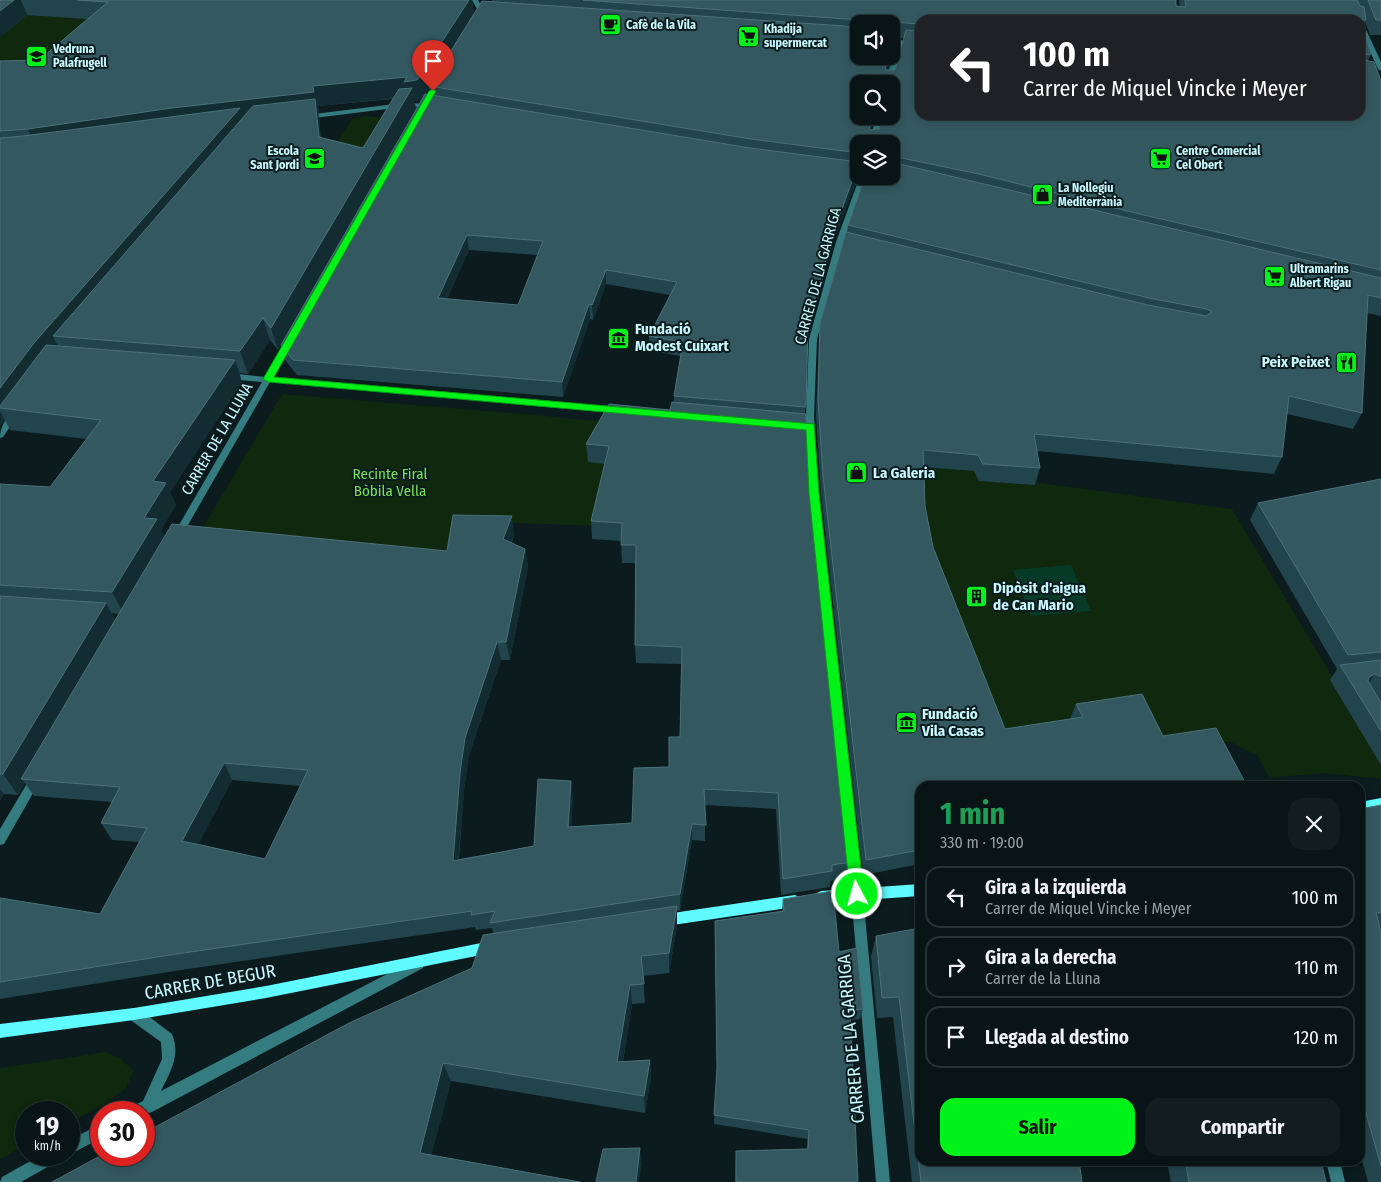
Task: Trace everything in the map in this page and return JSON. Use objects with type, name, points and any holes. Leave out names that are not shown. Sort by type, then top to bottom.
[{"type":"street","points":[[475,0],[481,10]]},
{"type":"street","points":[[481,10],[490,11]]},
{"type":"street","points":[[472,27],[481,10]]},
{"type":"street","points":[[1365,34],[1379,72]]},
{"type":"street","points":[[900,41],[910,41]]},
{"type":"street","points":[[302,117],[427,101],[444,106]]},
{"type":"street","points":[[420,113],[427,101]]},
{"type":"street","name":"CARRER DE LA GARRIGA","points":[[861,185],[839,244],[813,339],[806,426],[857,894],[883,1182]]},
{"type":"street","points":[[839,244],[853,246]]},
{"type":"street","name":"CARRER DE LA LLUNA","points":[[173,543],[292,336]]},
{"type":"street","points":[[220,376],[623,410]]},
{"type":"street","points":[[0,435],[21,406]]},
{"type":"street","points":[[0,840],[39,772]]},
{"type":"street","points":[[1365,805],[1381,803]]},
{"type":"street","points":[[649,923],[831,895],[915,890]]},
{"type":"street","name":"CARRER DE BEGUR","points":[[0,1032],[134,1014],[266,992],[504,945]]},
{"type":"street","name":"CARRER DE BEGUR","points":[[155,1103],[425,960]]},
{"type":"street","points":[[134,1014],[167,1039],[169,1058],[147,1101]]},
{"type":"street","points":[[7,1182],[35,1166]]},
{"type":"street","points":[[1334,1166],[1338,1182]]},
{"type":"green space","points":[[0,0],[114,21],[0,82],[0,37],[31,11]]},
{"type":"green space","points":[[367,116],[390,119],[367,166],[326,159],[352,119]]},
{"type":"green space","name":"Recinte Firal Bòbila Vella","points":[[282,394],[546,416],[797,441],[623,541],[592,539],[595,526],[464,521],[450,570],[193,544]]},
{"type":"green space","points":[[922,467],[975,471],[976,474],[1232,509],[1381,758],[1381,779],[1325,773],[1269,778],[1258,756],[1231,742],[1000,745],[925,544]]},
{"type":"green space","points":[[105,1052],[120,1058],[134,1071],[126,1088],[109,1101],[90,1101],[90,1112],[80,1117],[80,1101],[15,1101],[15,1151],[0,1159],[0,1068]]},
{"type":"shaded area","points":[[1071,565],[1091,611],[1031,616],[1013,570]]},
{"type":"building","points":[[0,0],[14,0],[0,11]]},
{"type":"building","points":[[77,0],[469,0],[417,80],[404,82],[407,77],[313,86],[314,92],[172,108],[28,129],[0,131],[0,61],[39,60],[108,2]]},
{"type":"building","points":[[583,0],[1176,0],[1176,6],[1186,7],[1185,0],[1357,0],[1360,6],[1364,7],[1366,20],[1365,15],[915,15],[915,24],[900,23],[900,15],[850,15],[850,19]]},
{"type":"building","points":[[1368,0],[1381,0],[1381,20],[1376,20]]},
{"type":"building","points":[[482,1],[850,26],[850,65],[886,65],[885,70],[895,70],[896,65],[900,65],[900,52],[906,30],[915,31],[915,120],[1365,120],[1365,60],[1374,62],[1381,81],[1381,270],[1131,212],[979,174],[900,158],[900,135],[850,135],[850,152],[751,139],[429,86]]},
{"type":"building","points":[[1365,37],[1371,54],[1365,55]]},
{"type":"building","points":[[412,88],[271,328],[263,318],[240,351],[53,336],[253,106],[315,99],[319,137],[363,148],[399,89]]},
{"type":"building","points":[[425,94],[750,148],[850,161],[851,185],[835,228],[808,324],[806,407],[674,396],[683,342],[649,336],[677,282],[606,270],[592,305],[589,304],[562,382],[293,360],[281,345]],"holes":[[[467,235],[543,241],[518,305],[438,298]]]},
{"type":"building","points":[[240,108],[34,343],[0,388],[0,138]]},
{"type":"building","points":[[900,164],[1381,278],[1381,298],[1368,295],[1362,413],[1289,396],[1282,457],[1034,434],[1040,468],[983,464],[978,455],[923,450],[925,506],[933,547],[1005,729],[1083,717],[1076,704],[1142,694],[1163,736],[1216,728],[1244,781],[915,781],[915,851],[866,860],[823,476],[818,399],[820,323],[846,232],[1148,305],[1206,316],[1212,312],[1207,309],[1149,298],[848,225],[862,185],[900,185]]},
{"type":"building","points":[[46,345],[235,360],[153,481],[166,483],[144,518],[157,519],[112,592],[0,585],[0,484],[50,487],[101,420],[0,408]]},
{"type":"building","points":[[672,402],[806,414],[809,475],[851,862],[832,865],[832,871],[783,879],[778,793],[704,789],[706,825],[692,824],[680,894],[490,923],[495,911],[471,915],[472,911],[0,982],[0,898],[100,914],[147,828],[101,823],[120,787],[21,779],[172,524],[447,551],[453,515],[512,516],[503,539],[525,549],[506,642],[497,642],[465,738],[460,773],[453,861],[534,846],[538,779],[571,781],[568,827],[632,823],[634,768],[669,767],[669,737],[680,737],[682,647],[635,645],[636,545],[621,545],[622,523],[591,521],[609,446],[586,444],[609,404],[670,410]],"holes":[[[224,763],[308,770],[265,859],[182,841]]]},
{"type":"building","points":[[1381,479],[1381,652],[1348,655],[1258,503]]},
{"type":"building","points":[[0,596],[106,603],[3,774],[0,774]]},
{"type":"building","points":[[1381,660],[1381,677],[1375,674],[1369,677],[1368,681],[1381,703],[1381,731],[1340,665]]},
{"type":"building","points":[[1381,805],[1381,913],[1376,912],[1381,933],[1381,1166],[1365,1110],[1365,808]]},
{"type":"building","points":[[833,891],[839,952],[857,948],[863,1009],[850,1010],[858,1182],[736,1182],[736,1151],[808,1149],[809,1130],[714,1115],[717,1068],[715,921],[784,911],[783,899]]},
{"type":"building","points":[[677,906],[669,953],[641,956],[644,984],[630,985],[617,1062],[650,1060],[644,1096],[443,1063],[420,1153],[580,1182],[52,1182],[90,1161],[90,1166],[155,1166],[155,1127],[349,1023],[472,968],[483,935]]},
{"type":"building","points":[[915,929],[915,1132],[899,997],[882,998],[876,936]]},
{"type":"building","points":[[640,1148],[636,1182],[596,1182],[603,1149]]},
{"type":"building","points":[[919,1166],[1080,1166],[1082,1182],[921,1182]]},
{"type":"building","points":[[1186,1166],[1322,1166],[1326,1182],[1189,1182]]},
{"type":"place","name":"Cafè de la Vila","points":[[610,25]]},
{"type":"place","name":"Khadija supermercat","points":[[748,36]]},
{"type":"place","name":"Vedruna Palafrugell","points":[[37,56]]},
{"type":"place","name":"Escola Sant Jordi","points":[[315,158]]},
{"type":"place","name":"Centre Comercial Cel Obert","points":[[1160,158]]},
{"type":"place","name":"La Nollegiu Mediterrània","points":[[1042,195]]},
{"type":"place","name":"Ultramarins Albert Rigau","points":[[1274,276]]},
{"type":"place","name":"Fundació Modest Cuixart","points":[[619,338]]},
{"type":"place","name":"Peix Peixet","points":[[1346,362]]},
{"type":"place","name":"La Galeria","points":[[857,473]]},
{"type":"place","name":"Dipòsit d'aigua de Can Mario","points":[[977,597]]},
{"type":"place","name":"Fundació Vila Casas","points":[[906,723]]},
{"type":"route","points":[[433,91],[268,379],[810,427],[814,493],[857,894]]}]
